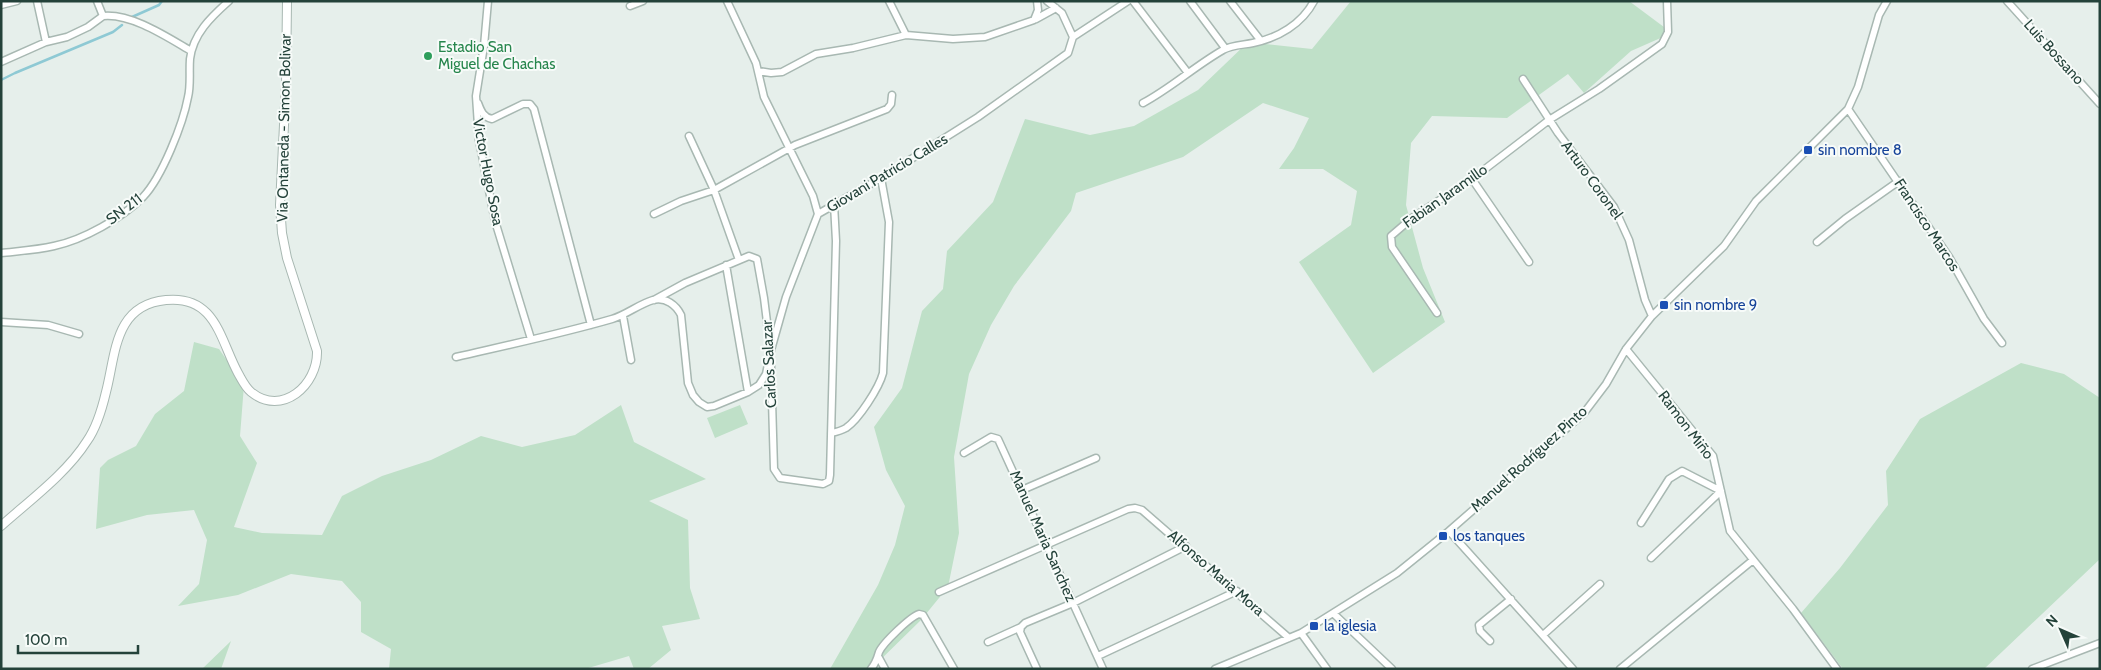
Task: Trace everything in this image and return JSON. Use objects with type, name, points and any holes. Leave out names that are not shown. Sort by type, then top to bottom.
[{"type":"street","points":[[1,5],[17,1]]},
{"type":"street","points":[[37,1],[46,42]]},
{"type":"street","points":[[97,1],[103,16]]},
{"type":"street","name":"SN 211","points":[[1,253],[55,246],[92,231],[122,214],[144,196],[176,140],[188,97],[191,52],[201,28],[230,1]]},
{"type":"street","name":"Via Ontaneda - Simon Bolivar","points":[[1,526],[57,475],[87,442],[98,418],[106,392],[116,339],[125,323],[138,309],[164,300],[187,301],[212,318],[220,329],[244,385],[260,397],[278,400],[285,398],[300,390],[310,379],[318,362],[318,351],[287,258],[282,232],[280,205],[286,84],[286,1]]},
{"type":"street","name":"Victor Hugo Sosa","points":[[488,1],[484,46],[476,96],[479,140],[495,221],[531,339]]},
{"type":"street","points":[[630,6],[643,1]]},
{"type":"street","points":[[727,1],[751,51],[758,70],[764,97],[777,125],[791,148],[813,196],[818,214]]},
{"type":"street","points":[[889,1],[906,35]]},
{"type":"street","points":[[1034,20],[1038,10],[1037,1]]},
{"type":"street","points":[[1047,1],[1056,8],[1068,24],[1073,37]]},
{"type":"street","name":"Giovani Patricio Calles","points":[[654,300],[667,301],[676,305],[681,315],[688,383],[698,402],[707,407],[714,406],[748,392],[759,385],[766,374],[786,297],[818,214],[881,178],[978,117],[1068,53],[1073,37],[1128,1]]},
{"type":"street","points":[[1133,1],[1188,72]]},
{"type":"street","points":[[1190,1],[1225,48]]},
{"type":"street","points":[[1230,1],[1261,42]]},
{"type":"street","points":[[1143,103],[1157,96],[1188,72],[1225,48],[1261,42],[1285,31],[1301,20],[1314,1]]},
{"type":"street","name":"Fabian Jaramillo","points":[[1437,313],[1392,247],[1390,236],[1412,218],[1472,179],[1549,120],[1599,89],[1662,44],[1668,32],[1667,1]]},
{"type":"street","name":"Manuel Rodríguez Pinto","points":[[1215,669],[1301,634],[1397,573],[1449,531],[1584,413],[1606,384],[1626,349],[1652,316],[1724,246],[1756,201],[1848,109],[1858,87],[1879,15],[1887,1]]},
{"type":"street","name":"Luis Bossano","points":[[2007,1],[2100,104]]},
{"type":"street","points":[[758,70],[771,73],[782,72],[816,54],[853,48],[906,35],[953,39],[985,37],[1034,20],[1056,8]]},
{"type":"street","points":[[1,62],[46,42],[67,37],[88,27],[103,16],[116,15],[169,37],[191,52]]},
{"type":"street","name":"Arturo Coronel","points":[[1523,80],[1549,120],[1614,207],[1629,240],[1645,300],[1652,316]]},
{"type":"street","points":[[654,214],[681,201],[714,190],[795,145],[887,109],[892,104],[892,95]]},
{"type":"street","points":[[476,96],[482,114],[486,118],[492,119],[523,104],[530,104],[534,109],[591,325]]},
{"type":"street","name":"Francisco Marcos","points":[[1848,109],[1899,181],[1949,257],[1984,319],[2002,343]]},
{"type":"street","points":[[456,358],[623,316],[685,283],[739,260],[714,190],[689,136]]},
{"type":"street","points":[[834,204],[836,241],[831,433],[844,430],[854,420],[878,387],[883,373],[888,222],[881,178]]},
{"type":"street","points":[[1472,179],[1529,262]]},
{"type":"street","points":[[1817,242],[1845,219],[1899,181]]},
{"type":"street","name":"Carlos Salazar","points":[[739,260],[753,256],[757,259],[764,298],[771,350],[774,469],[776,474],[780,478],[823,484],[829,481],[831,433]]},
{"type":"street","points":[[726,266],[748,392]]},
{"type":"street","points":[[623,316],[631,360]]},
{"type":"street","points":[[1,322],[48,325],[79,334]]},
{"type":"street","name":"Ramon Miño","points":[[1626,349],[1713,456],[1730,531],[1793,609],[1837,669]]},
{"type":"street","name":"Manuel Maria Sanchez","points":[[964,453],[991,437],[997,438],[1103,669]]},
{"type":"street","points":[[1022,490],[1096,458]]},
{"type":"street","points":[[1641,523],[1669,479],[1682,471],[1721,491],[1651,558]]},
{"type":"street","name":"Alfonso Maria Mora","points":[[1045,544],[1128,509],[1142,510],[1238,591],[1289,638]]},
{"type":"street","points":[[1449,531],[1571,668]]},
{"type":"street","points":[[939,592],[1045,544]]},
{"type":"street","points":[[988,642],[1020,630],[1025,623],[1073,603],[1186,546]]},
{"type":"street","points":[[1620,669],[1753,560]]},
{"type":"street","points":[[1543,635],[1600,584]]},
{"type":"street","points":[[1098,656],[1238,591]]},
{"type":"street","points":[[1490,641],[1480,631],[1480,625],[1511,599]]},
{"type":"street","points":[[1334,614],[1392,669]]},
{"type":"street","points":[[885,669],[879,658],[879,652],[916,615],[923,615],[954,669]]},
{"type":"street","points":[[1020,630],[1037,669]]},
{"type":"street","points":[[1301,634],[1327,669]]},
{"type":"street","points":[[2032,669],[2100,643]]},
{"type":"street","points":[[871,669],[879,658]]},
{"type":"green space","points":[[1351,1],[1629,1],[1672,33],[1631,51],[1584,93],[1568,74],[1507,118],[1432,116],[1411,143],[1406,205],[1423,268],[1445,322],[1373,373],[1299,262],[1351,225],[1357,191],[1323,169],[1279,169],[1294,148],[1309,118],[1263,103],[1183,157],[1076,193],[1071,211],[1014,286],[991,325],[969,374],[954,457],[959,533],[948,587],[921,620],[871,669],[830,669],[878,585],[895,545],[905,506],[886,470],[874,427],[902,388],[922,311],[943,289],[947,251],[993,202],[1025,119],[1090,135],[1134,126],[1198,90],[1248,42],[1312,49]]},
{"type":"green space","points":[[194,342],[219,349],[244,385],[240,436],[257,463],[234,527],[262,533],[322,535],[342,496],[382,476],[431,460],[481,436],[522,447],[575,435],[621,405],[634,442],[706,479],[649,501],[688,520],[690,588],[700,619],[662,626],[671,650],[648,669],[634,669],[629,656],[585,669],[389,669],[391,649],[361,632],[361,602],[342,581],[291,574],[238,595],[178,606],[199,584],[207,540],[194,510],[147,515],[96,529],[100,468],[108,460],[136,446],[155,414],[184,391]]},
{"type":"green space","points":[[2021,363],[2064,374],[2100,398],[2100,559],[1984,669],[1843,669],[1801,613],[1840,568],[1888,505],[1886,471],[1920,419]]},
{"type":"green space","points":[[740,405],[748,424],[715,438],[707,418]]},
{"type":"green space","points":[[231,641],[221,669],[202,669]]},
{"type":"waterway","points":[[132,17],[159,5],[162,1]]},
{"type":"waterway","points":[[1,80],[113,32],[122,25]]},
{"type":"place","name":"Estadio San Miguel de Chachas","points":[[428,56]]},
{"type":"place","name":"sin nombre 8","points":[[1808,150]]},
{"type":"place","name":"sin nombre 9","points":[[1664,305]]},
{"type":"place","name":"los tanques","points":[[1443,536]]},
{"type":"place","name":"la iglesia","points":[[1314,626]]}]
